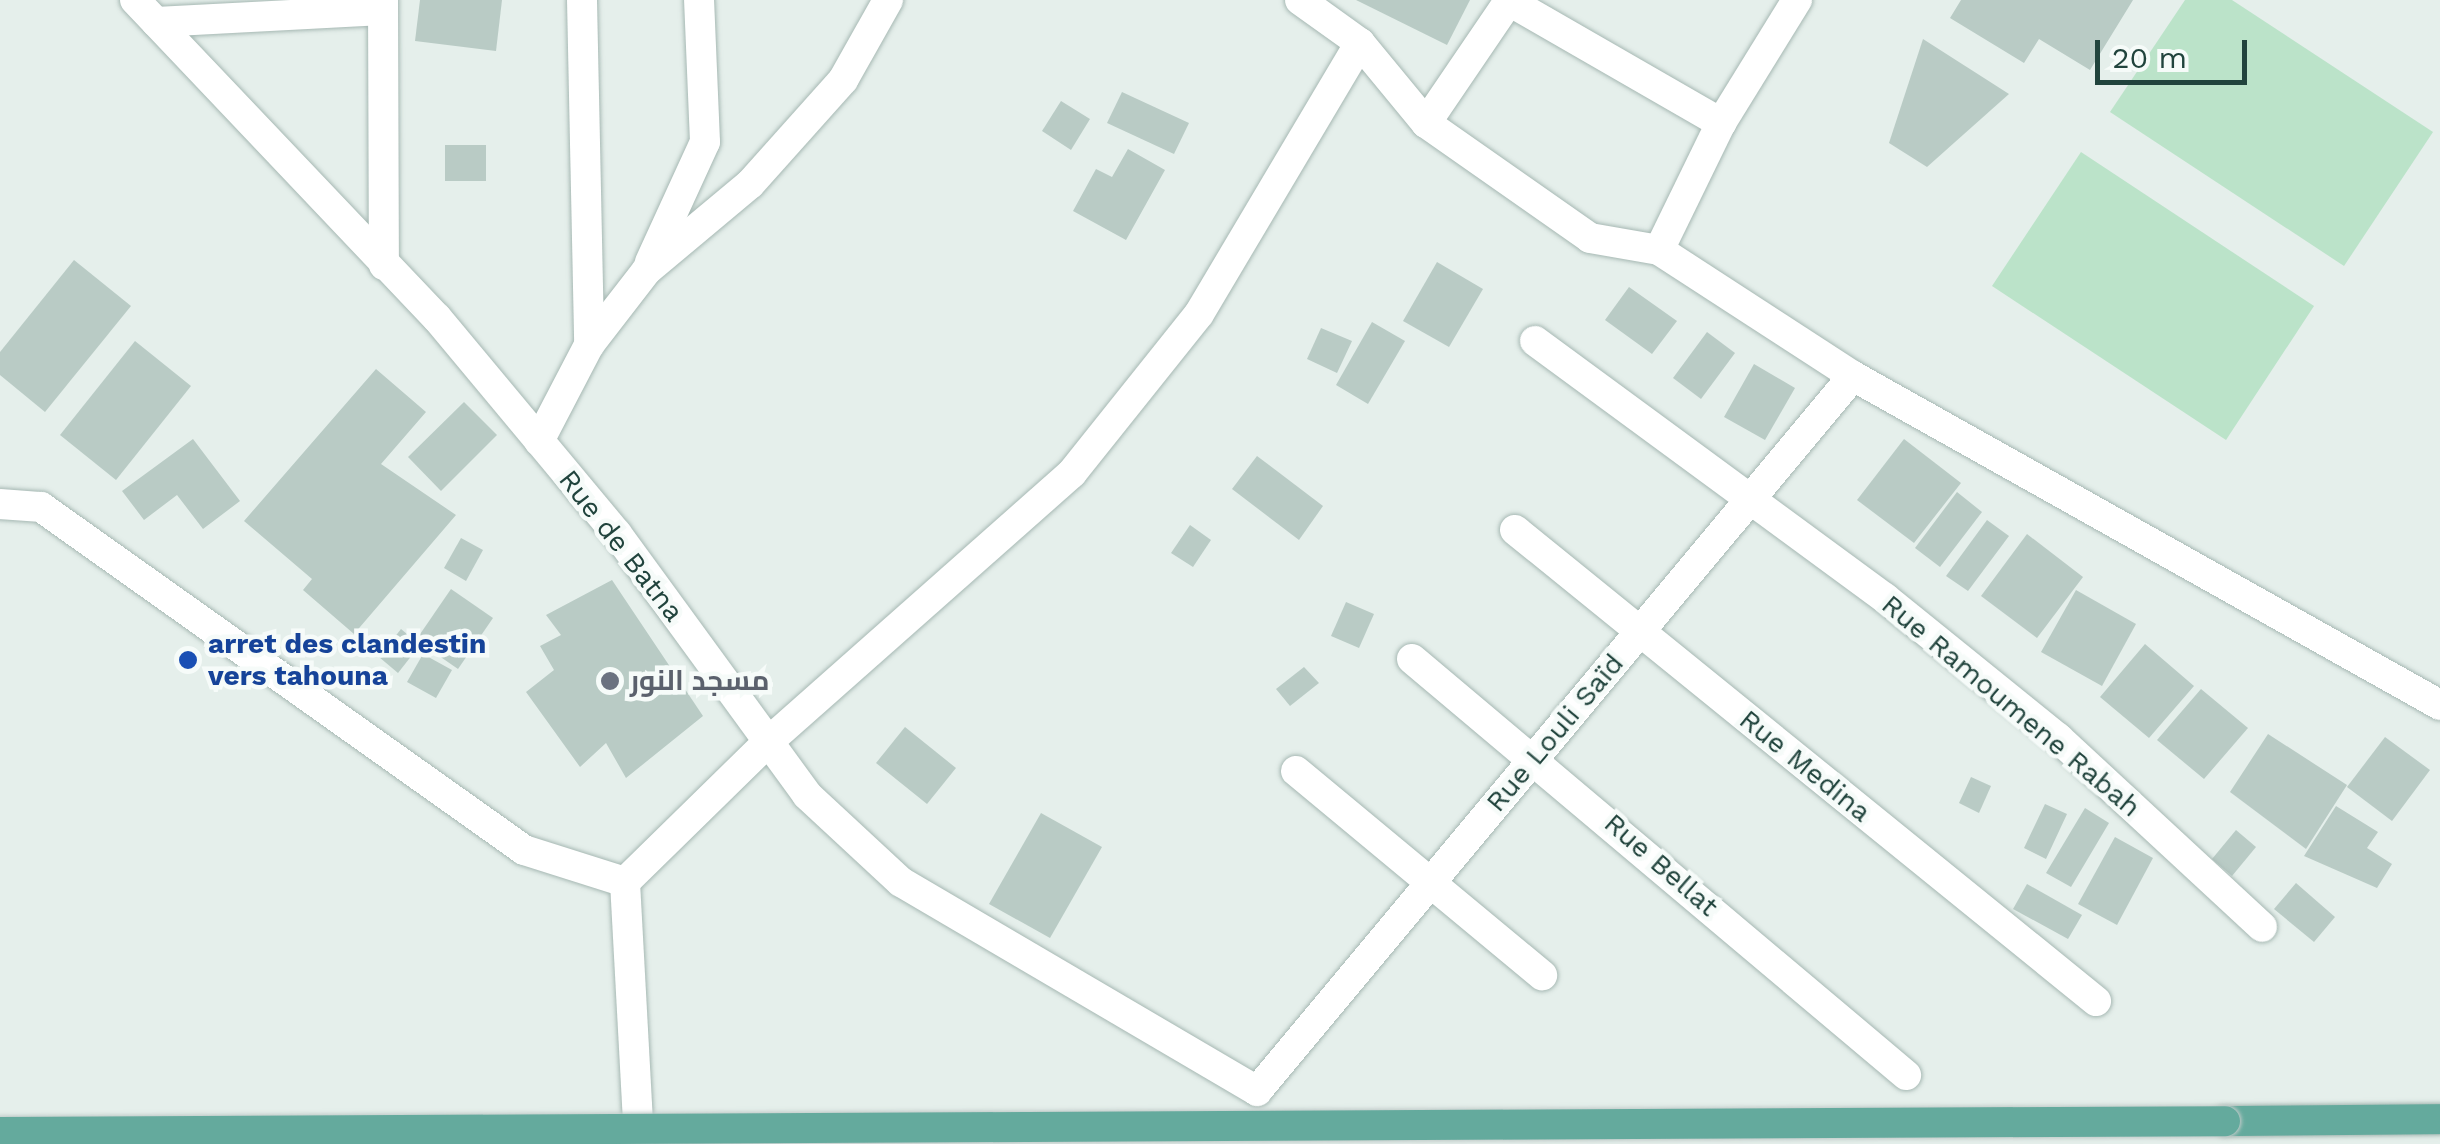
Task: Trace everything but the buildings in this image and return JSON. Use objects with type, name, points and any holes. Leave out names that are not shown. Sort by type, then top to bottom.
[{"type":"main road","points":[[0,1132],[2440,1119]]},
{"type":"street","points":[[582,0],[588,345]]},
{"type":"street","points":[[647,270],[705,142],[699,0]]},
{"type":"street","points":[[539,441],[588,345],[647,270],[750,184],[816,110],[888,0]]},
{"type":"street","points":[[1300,0],[1360,43],[1426,123],[1590,238],[1660,250],[1853,376],[2440,705]]},
{"type":"street","points":[[1660,250],[1721,123],[1797,0]]},
{"type":"street","points":[[1426,123],[1509,2],[1721,123]]},
{"type":"street","points":[[145,11],[383,5],[384,266]]},
{"type":"street","name":"Rue de Batna","points":[[145,11],[384,266],[539,441],[807,795],[901,882],[1257,1090]]},
{"type":"street","points":[[638,1144],[626,882],[768,742],[1072,473],[1199,314],[1360,43]]},
{"type":"street","name":"Rue Ramoumene Rabah","points":[[1535,341],[2058,738],[2262,927]]},
{"type":"street","name":"Rue Louli Saïd","points":[[1257,1090],[1853,376]]},
{"type":"street","points":[[0,504],[41,507],[524,850],[626,882]]},
{"type":"street","name":"Rue Medina","points":[[1515,530],[2096,1001]]},
{"type":"street","name":"Rue Bellat","points":[[1412,659],[1536,757],[1906,1076]]},
{"type":"street","points":[[1296,771],[1433,880],[1542,975]]},
{"type":"green space","points":[[2185,0],[2232,0],[2433,132],[2344,266],[2110,112]]},
{"type":"green space","points":[[2081,152],[2314,306],[2226,440],[1992,286]]},
{"type":"place","name":"arret des clandestin vers tahouna","points":[[188,660]]},
{"type":"place","name":"مسجد النور","points":[[610,681]]}]
